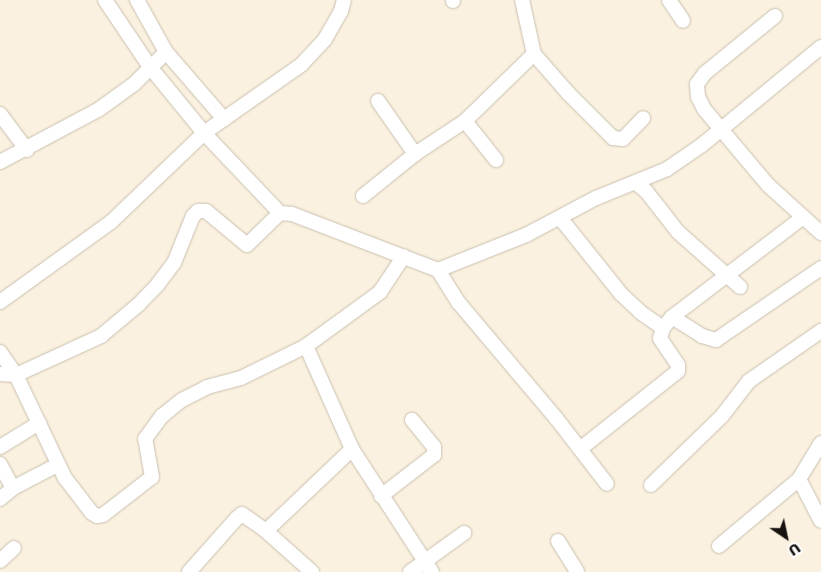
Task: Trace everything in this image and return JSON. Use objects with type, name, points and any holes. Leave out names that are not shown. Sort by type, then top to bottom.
[{"type":"street","points":[[105,0],[150,67],[204,133],[280,213],[292,214],[438,270],[459,303],[607,484]]},
{"type":"street","points":[[136,0],[166,52],[224,119]]},
{"type":"street","points":[[0,302],[105,227],[204,133],[248,104],[314,53],[342,11],[344,0]]},
{"type":"street","points":[[522,0],[534,54],[568,93],[613,138],[623,140],[643,118]]},
{"type":"street","points":[[669,0],[683,21]]},
{"type":"street","points":[[776,16],[705,72],[697,84],[700,103],[768,185],[802,218],[821,233]]},
{"type":"street","points":[[438,270],[488,252],[562,218],[596,198],[636,183],[686,157],[821,47]]},
{"type":"street","points":[[0,162],[27,150],[98,110],[134,84],[166,52]]},
{"type":"street","points":[[363,196],[415,154],[465,121],[534,54]]},
{"type":"street","points":[[378,100],[415,154]]},
{"type":"street","points":[[0,114],[27,150]]},
{"type":"street","points":[[465,121],[496,160]]},
{"type":"street","points":[[636,183],[646,191],[678,232],[740,287]]},
{"type":"street","points":[[0,374],[16,375],[101,336],[139,304],[174,263],[192,216],[198,211],[206,211],[247,245],[280,213]]},
{"type":"street","points":[[562,218],[621,294],[640,312],[716,340],[821,268]]},
{"type":"street","points":[[580,449],[678,371],[678,365],[660,338],[668,322],[726,275],[802,218]]},
{"type":"street","points":[[0,352],[16,375],[57,465],[92,513],[97,516],[104,515],[152,478],[144,438],[162,416],[182,400],[207,387],[241,378],[306,346],[380,292],[404,256]]},
{"type":"street","points":[[650,485],[722,416],[749,381],[821,331]]},
{"type":"street","points":[[306,346],[352,449],[428,567]]},
{"type":"street","points":[[381,496],[434,455],[434,447],[412,420]]},
{"type":"street","points":[[0,447],[39,423]]},
{"type":"street","points":[[719,546],[798,479],[821,444]]},
{"type":"street","points":[[266,531],[352,449]]},
{"type":"street","points":[[0,464],[13,488]]},
{"type":"street","points":[[0,499],[13,488],[57,465]]},
{"type":"street","points":[[798,479],[821,521]]},
{"type":"street","points":[[189,572],[239,516],[245,515],[312,572]]},
{"type":"street","points":[[410,572],[428,567],[464,533]]},
{"type":"street","points":[[558,541],[577,572]]},
{"type":"street","points":[[0,561],[14,548]]}]
